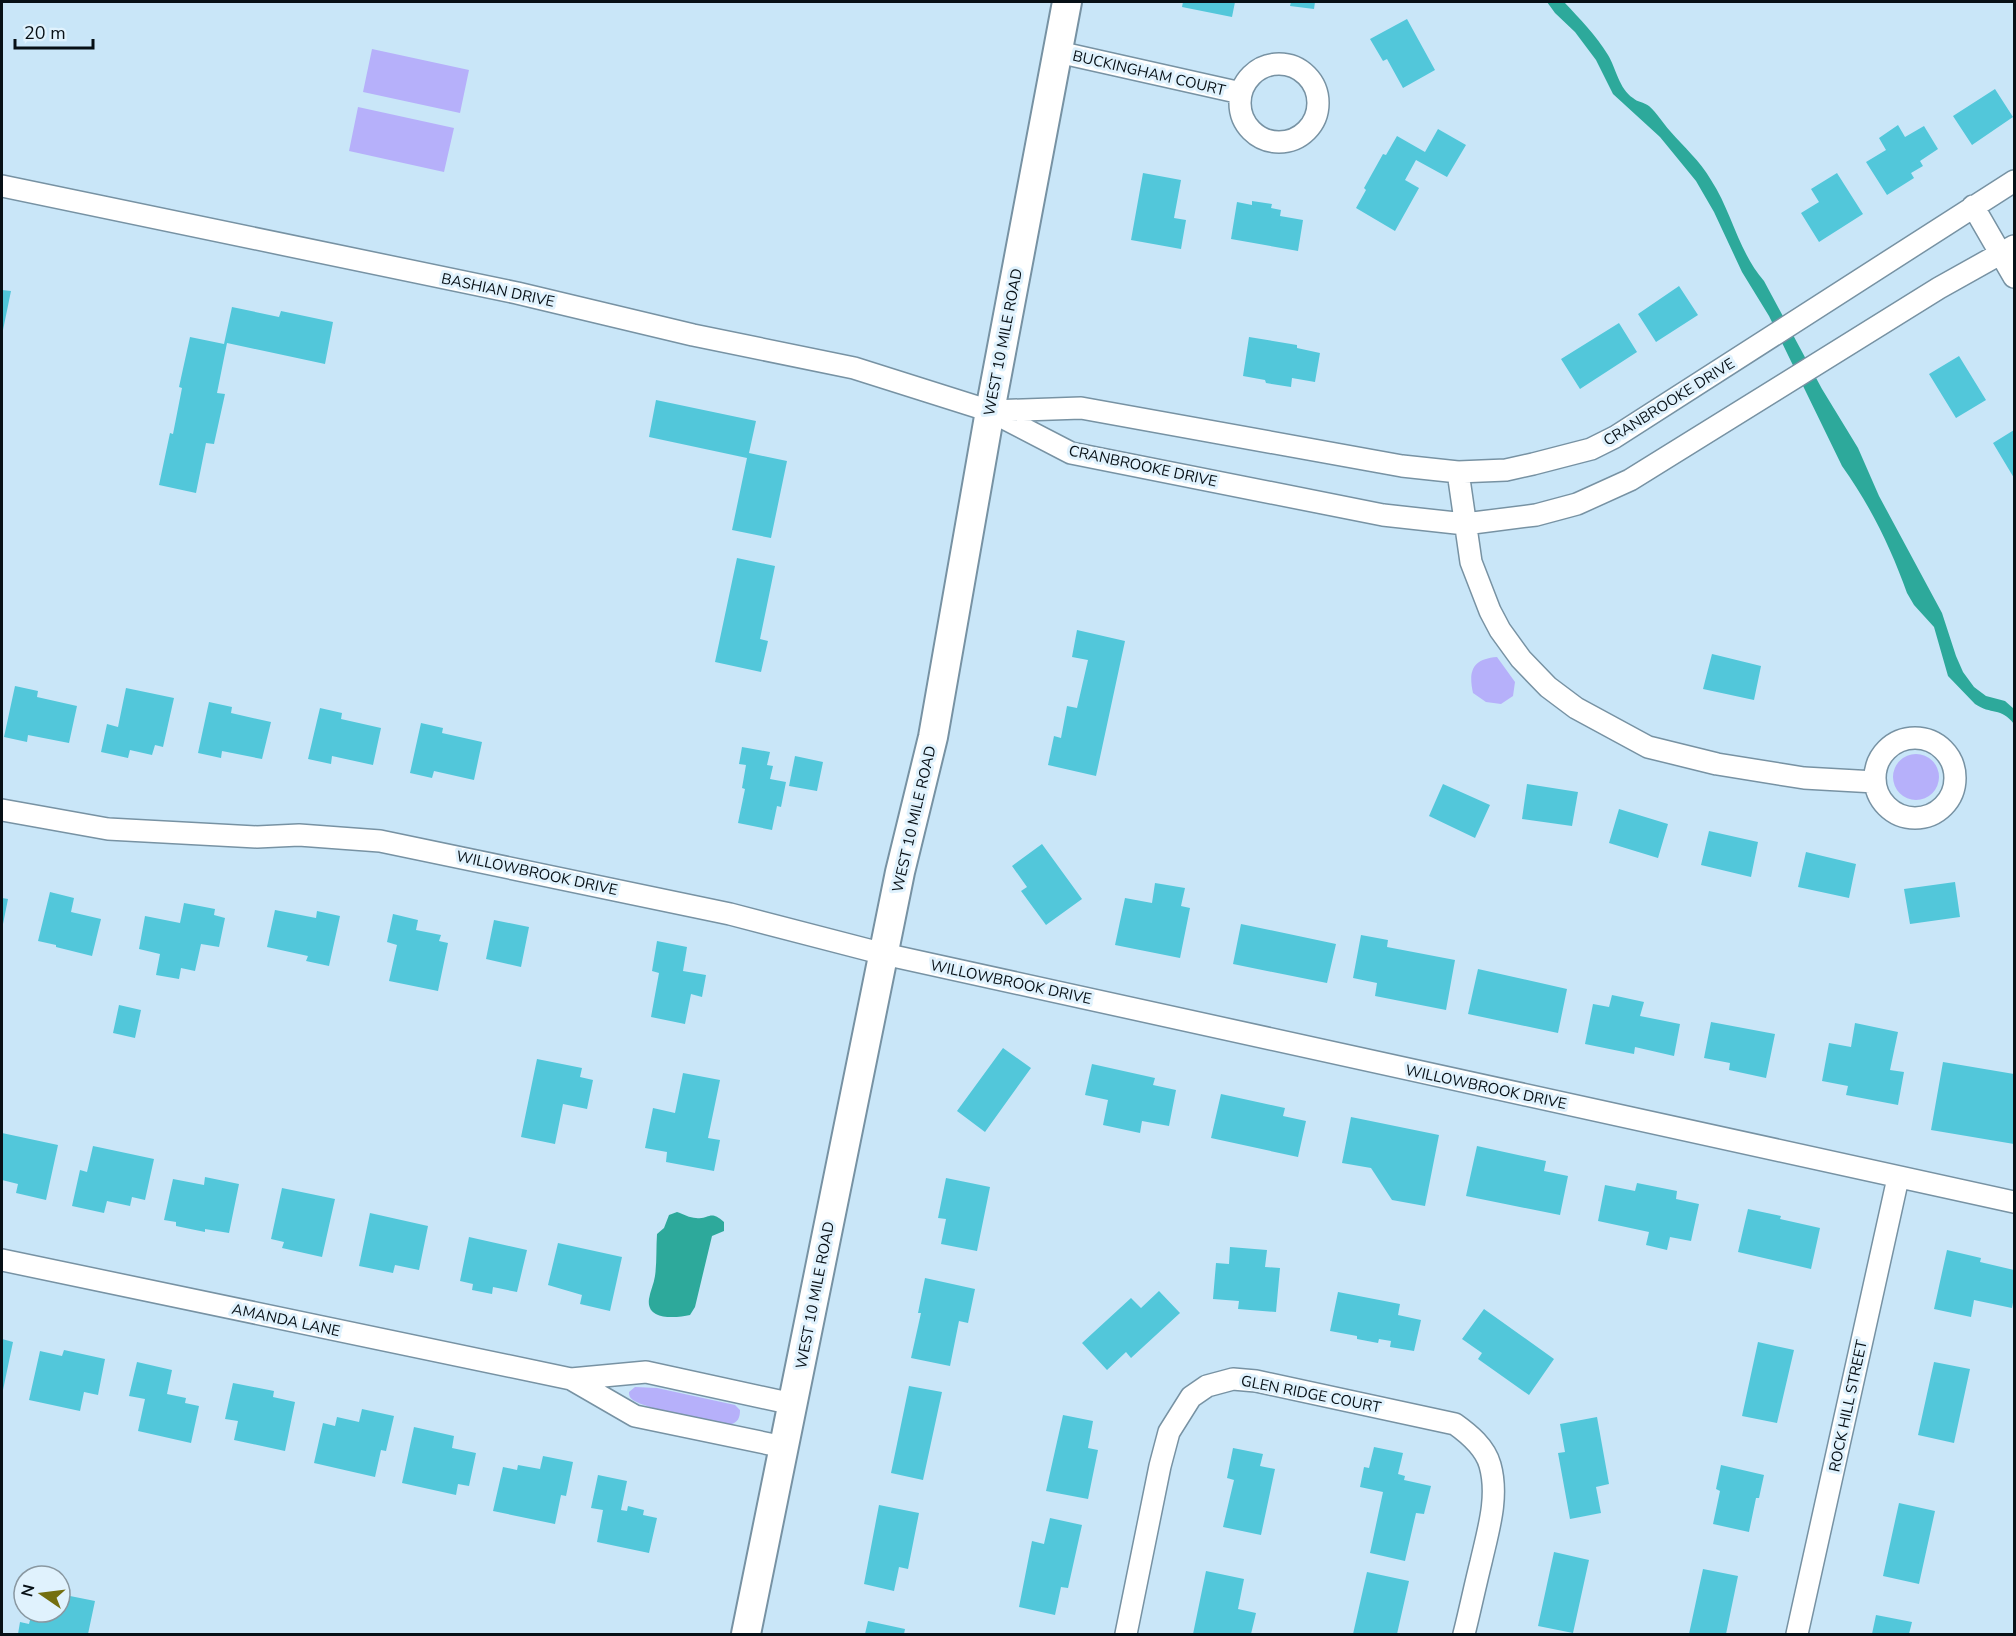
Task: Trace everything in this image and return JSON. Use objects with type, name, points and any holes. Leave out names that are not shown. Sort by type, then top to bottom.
[{"type":"main road","name":"WEST 10 MILE ROAD","points":[[746,1635],[900,872],[933,737],[990,411],[1067,2]]},
{"type":"street","name":"BUCKINGHAM COURT","points":[[1058,52],[1241,93]]},
{"type":"street","name":"CRANBROOKE DRIVE","points":[[990,411],[1081,408],[1402,466],[1458,472],[1506,470],[1556,459],[1591,449],[1615,437],[2014,181]]},
{"type":"street","name":"BASHIAN DRIVE","points":[[2,186],[517,293],[693,335],[854,368],[990,411]]},
{"type":"street","points":[[1973,206],[2008,250],[2014,277]]},
{"type":"street","name":"CRANBROOKE DRIVE","points":[[990,411],[1071,453],[1383,515],[1464,524],[1536,515],[1577,504],[1630,480],[1940,288],[2008,250]]},
{"type":"street","points":[[1458,472],[1471,562],[1490,611],[1500,630],[1521,659],[1548,687],[1576,708],[1648,747],[1717,764],[1804,778],[1875,782]]},
{"type":"street","name":"WILLOWBROOK DRIVE","points":[[2,810],[108,829],[257,837],[299,835],[380,841],[729,914],[884,954],[2014,1202]]},
{"type":"street","name":"ROCK HILL STREET","points":[[1797,1635],[1898,1178]]},
{"type":"street","name":"AMANDA LANE","points":[[2,1260],[571,1379],[646,1372],[793,1404]]},
{"type":"street","name":"AMANDA LANE","points":[[571,1379],[635,1416],[784,1448]]},
{"type":"street","name":"GLEN RIDGE COURT","points":[[1126,1635],[1169,1432],[1191,1397],[1207,1386],[1233,1379],[1256,1381],[1434,1419],[1455,1424],[1470,1434],[1482,1449],[1490,1465],[1493,1497],[1492,1513],[1464,1635]]},
{"type":"shaded area","points":[[1547,2],[1564,2],[1603,48],[1628,94],[1652,109],[1707,173],[1748,257],[1764,281],[1822,389],[1858,448],[1879,496],[1942,613],[1963,672],[1974,687],[1986,696],[2005,701],[2014,709],[2014,724],[2005,715],[1975,704],[1948,676],[1934,627],[1914,605],[1907,593],[1879,527],[1842,466],[1769,316],[1742,272],[1714,212],[1696,181],[1660,137],[1613,94],[1596,60],[1575,32]]},
{"type":"shaded area","points":[[372,49],[469,70],[460,113],[363,92]]},
{"type":"shaded area","points":[[358,107],[454,128],[444,172],[349,151]]},
{"type":"shaded area","points":[[1497,657],[1515,682],[1513,696],[1501,704],[1486,702],[1473,693],[1471,678],[1474,667],[1478,663]]},
{"type":"shaded area","points":[[1916,754],[1925,755],[1933,760],[1938,768],[1938,786],[1933,794],[1925,799],[1916,800],[1907,799],[1899,794],[1894,786],[1893,777],[1894,768],[1899,760],[1907,755]]},
{"type":"shaded area","points":[[677,1212],[694,1218],[715,1216],[724,1222],[724,1231],[712,1236],[695,1307],[690,1315],[677,1317],[657,1315],[649,1306],[649,1299],[656,1271],[657,1234],[664,1228],[669,1215]]},
{"type":"shaded area","points":[[635,1387],[657,1388],[735,1405],[740,1410],[740,1415],[737,1421],[730,1425],[660,1410],[646,1406],[630,1397],[629,1392]]},
{"type":"building","points":[[1183,2],[1235,2],[1232,17],[1182,7]]},
{"type":"building","points":[[1291,2],[1315,2],[1314,9],[1290,6]]},
{"type":"building","points":[[1407,19],[1435,70],[1403,88],[1387,59],[1383,61],[1370,39]]},
{"type":"building","points":[[1995,89],[2013,117],[1972,145],[1953,116]]},
{"type":"building","points":[[1898,125],[1905,137],[1924,126],[1938,149],[1920,161],[1923,166],[1911,173],[1914,178],[1887,195],[1866,162],[1886,150],[1879,138]]},
{"type":"building","points":[[1438,129],[1466,145],[1447,177],[1416,160],[1405,180],[1419,188],[1395,231],[1356,208],[1383,154],[1386,155],[1397,136],[1425,152]]},
{"type":"building","points":[[1143,173],[1181,180],[1174,218],[1186,220],[1181,249],[1131,240]]},
{"type":"building","points":[[1837,173],[1863,214],[1819,242],[1801,213],[1819,202],[1811,189]]},
{"type":"building","points":[[1252,201],[1272,204],[1271,208],[1281,210],[1280,216],[1303,220],[1298,251],[1231,239],[1237,202],[1252,205]]},
{"type":"building","points":[[1679,286],[1698,315],[1656,342],[1638,314]]},
{"type":"building","points":[[2,290],[11,291],[3,330],[2,330]]},
{"type":"building","points":[[232,307],[279,317],[281,311],[333,322],[325,364],[227,343],[217,393],[225,394],[214,444],[206,443],[196,493],[159,485],[170,433],[173,434],[182,388],[179,387],[190,337],[224,344]]},
{"type":"building","points":[[1619,323],[1637,352],[1580,389],[1561,359]]},
{"type":"building","points":[[1249,337],[1297,345],[1297,348],[1320,353],[1315,382],[1292,378],[1291,387],[1243,376]]},
{"type":"building","points":[[1959,356],[1986,400],[1956,418],[1929,374]]},
{"type":"building","points":[[656,400],[756,421],[749,453],[787,461],[771,538],[732,530],[747,458],[649,437]]},
{"type":"building","points":[[2014,430],[2014,478],[1993,443]]},
{"type":"building","points":[[737,558],[775,566],[760,639],[768,641],[761,672],[715,662]]},
{"type":"building","points":[[1077,630],[1125,641],[1096,776],[1048,765],[1054,736],[1061,738],[1067,706],[1077,708],[1088,660],[1072,657]]},
{"type":"building","points":[[1712,654],[1761,666],[1754,700],[1703,689]]},
{"type":"building","points":[[15,686],[38,691],[37,697],[77,706],[69,743],[28,735],[27,742],[4,737]]},
{"type":"building","points":[[126,688],[174,698],[163,747],[155,745],[152,755],[130,750],[128,758],[101,752],[107,724],[118,727]]},
{"type":"building","points":[[209,702],[232,707],[231,713],[271,722],[262,759],[222,751],[221,758],[198,753]]},
{"type":"building","points":[[320,708],[342,713],[341,719],[381,728],[373,765],[332,756],[331,764],[308,759]]},
{"type":"building","points":[[421,723],[443,728],[442,733],[482,742],[474,780],[434,771],[432,778],[410,773]]},
{"type":"building","points":[[742,747],[770,752],[767,765],[773,766],[770,779],[786,782],[781,807],[777,806],[772,830],[738,823],[745,789],[742,788],[746,765],[739,764]]},
{"type":"building","points":[[795,756],[823,762],[817,791],[789,786]]},
{"type":"building","points":[[1443,784],[1490,805],[1475,838],[1429,816]]},
{"type":"building","points":[[1527,784],[1578,792],[1572,826],[1522,819]]},
{"type":"building","points":[[1619,809],[1668,824],[1658,858],[1609,843]]},
{"type":"building","points":[[1709,831],[1758,842],[1751,877],[1701,865]]},
{"type":"building","points":[[1042,844],[1082,899],[1046,925],[1021,891],[1027,887],[1012,866]]},
{"type":"building","points":[[1806,852],[1856,864],[1849,898],[1798,887]]},
{"type":"building","points":[[1955,882],[1960,917],[1910,924],[1904,889]]},
{"type":"building","points":[[1155,883],[1185,888],[1181,906],[1190,908],[1180,958],[1115,945],[1125,898],[1152,903]]},
{"type":"building","points":[[50,892],[74,898],[71,912],[101,919],[92,956],[38,941]]},
{"type":"building","points":[[2,898],[8,899],[3,924],[2,924]]},
{"type":"building","points":[[184,903],[215,909],[214,915],[225,918],[219,947],[201,944],[195,971],[181,968],[179,979],[156,975],[160,954],[139,949],[145,916],[180,923]]},
{"type":"building","points":[[275,910],[316,918],[317,911],[340,916],[329,966],[306,961],[308,956],[267,947]]},
{"type":"building","points":[[393,914],[418,920],[416,930],[441,935],[439,941],[448,943],[438,991],[389,981],[397,945],[387,942]]},
{"type":"building","points":[[494,920],[529,927],[521,967],[486,959]]},
{"type":"building","points":[[1241,924],[1336,944],[1327,983],[1233,964]]},
{"type":"building","points":[[1361,935],[1388,940],[1387,947],[1455,960],[1446,1010],[1375,996],[1377,983],[1353,978]]},
{"type":"building","points":[[657,941],[687,947],[683,971],[706,975],[702,997],[691,994],[685,1024],[651,1017],[659,973],[652,971]]},
{"type":"building","points":[[1478,969],[1567,989],[1558,1033],[1468,1014]]},
{"type":"building","points":[[1612,995],[1644,1002],[1640,1016],[1680,1024],[1674,1056],[1635,1047],[1634,1054],[1585,1044],[1593,1004],[1609,1007]]},
{"type":"building","points":[[119,1005],[141,1010],[135,1038],[113,1033]]},
{"type":"building","points":[[1711,1022],[1775,1034],[1766,1078],[1729,1070],[1730,1063],[1704,1058]]},
{"type":"building","points":[[1855,1023],[1898,1032],[1890,1070],[1904,1072],[1898,1105],[1846,1095],[1848,1086],[1822,1081],[1829,1043],[1851,1047]]},
{"type":"building","points":[[1003,1048],[1031,1068],[985,1132],[957,1111]]},
{"type":"building","points":[[537,1059],[582,1068],[580,1077],[593,1080],[587,1109],[563,1104],[555,1144],[521,1137]]},
{"type":"building","points":[[1943,1062],[2014,1074],[2014,1144],[1931,1130]]},
{"type":"building","points":[[1092,1064],[1155,1078],[1153,1085],[1176,1090],[1169,1126],[1142,1121],[1140,1133],[1103,1125],[1108,1100],[1085,1095]]},
{"type":"building","points":[[683,1073],[720,1080],[708,1138],[720,1140],[714,1171],[666,1162],[667,1152],[645,1148],[653,1108],[675,1113]]},
{"type":"building","points":[[1221,1094],[1285,1108],[1283,1116],[1306,1121],[1298,1157],[1211,1138]]},
{"type":"building","points":[[1351,1117],[1439,1135],[1425,1206],[1392,1200],[1371,1168],[1342,1163]]},
{"type":"building","points":[[2,1133],[58,1145],[46,1200],[16,1193],[18,1184],[2,1180]]},
{"type":"building","points":[[93,1146],[154,1159],[145,1200],[132,1197],[130,1206],[107,1201],[104,1213],[72,1206],[80,1170],[87,1172]]},
{"type":"building","points":[[1477,1146],[1546,1161],[1544,1171],[1568,1176],[1560,1215],[1466,1196]]},
{"type":"building","points":[[205,1177],[239,1184],[229,1233],[205,1229],[205,1232],[176,1226],[176,1222],[164,1220],[173,1179],[204,1185]]},
{"type":"building","points":[[946,1178],[990,1187],[977,1251],[941,1244],[946,1219],[938,1218]]},
{"type":"building","points":[[1637,1183],[1677,1191],[1676,1199],[1699,1204],[1691,1241],[1670,1237],[1667,1250],[1646,1245],[1649,1232],[1598,1221],[1605,1185],[1635,1191]]},
{"type":"building","points":[[282,1188],[335,1199],[322,1257],[282,1248],[284,1242],[271,1239]]},
{"type":"building","points":[[1748,1209],[1820,1228],[1811,1269],[1738,1252]]},
{"type":"building","points":[[370,1213],[428,1226],[419,1270],[395,1265],[393,1273],[359,1266]]},
{"type":"building","points":[[469,1237],[527,1250],[517,1292],[493,1287],[492,1294],[472,1290],[473,1284],[460,1281]]},
{"type":"building","points":[[558,1243],[622,1257],[610,1311],[580,1304],[582,1295],[548,1285]]},
{"type":"building","points":[[1230,1247],[1267,1250],[1265,1267],[1280,1268],[1276,1312],[1238,1309],[1239,1301],[1213,1299],[1216,1263],[1229,1264]]},
{"type":"building","points":[[1947,1250],[1981,1258],[1980,1262],[2014,1270],[2012,1308],[1974,1300],[1971,1317],[1934,1309]]},
{"type":"building","points":[[925,1278],[975,1289],[968,1323],[959,1321],[950,1366],[911,1358],[921,1313],[918,1313]]},
{"type":"building","points":[[1159,1291],[1180,1313],[1131,1358],[1126,1352],[1107,1370],[1082,1343],[1131,1298],[1141,1308]]},
{"type":"building","points":[[1338,1292],[1400,1304],[1398,1315],[1421,1320],[1414,1351],[1390,1347],[1391,1341],[1379,1339],[1378,1343],[1330,1331]]},
{"type":"building","points":[[1484,1309],[1554,1359],[1529,1395],[1478,1359],[1482,1353],[1462,1339]]},
{"type":"building","points":[[2,1339],[13,1342],[3,1390],[2,1390]]},
{"type":"building","points":[[1758,1342],[1794,1350],[1777,1423],[1742,1416]]},
{"type":"building","points":[[64,1350],[105,1359],[98,1395],[84,1392],[80,1411],[29,1400],[40,1351],[62,1356]]},
{"type":"building","points":[[137,1362],[172,1370],[167,1394],[186,1398],[185,1403],[199,1406],[191,1443],[138,1431],[145,1399],[129,1396]]},
{"type":"building","points":[[1934,1362],[1970,1369],[1954,1443],[1918,1435]]},
{"type":"building","points":[[233,1383],[274,1391],[273,1397],[295,1402],[285,1451],[234,1440],[238,1421],[225,1419]]},
{"type":"building","points":[[909,1386],[942,1392],[923,1480],[891,1473]]},
{"type":"building","points":[[362,1409],[394,1416],[386,1451],[381,1450],[375,1477],[314,1463],[323,1423],[335,1426],[337,1417],[359,1422]]},
{"type":"building","points":[[1063,1415],[1093,1421],[1088,1448],[1098,1450],[1088,1499],[1046,1491]]},
{"type":"building","points":[[1597,1417],[1609,1484],[1596,1487],[1601,1513],[1570,1519],[1558,1453],[1565,1452],[1560,1424]]},
{"type":"building","points":[[414,1427],[454,1436],[452,1448],[476,1453],[469,1486],[458,1484],[456,1495],[402,1483]]},
{"type":"building","points":[[1374,1447],[1403,1453],[1398,1474],[1405,1476],[1404,1480],[1431,1486],[1424,1514],[1416,1513],[1405,1561],[1370,1553],[1383,1492],[1360,1487],[1364,1467],[1369,1468]]},
{"type":"building","points":[[1233,1448],[1263,1454],[1260,1466],[1275,1469],[1261,1535],[1223,1527],[1234,1480],[1227,1478]]},
{"type":"building","points":[[543,1456],[573,1462],[566,1496],[561,1495],[555,1524],[493,1511],[503,1467],[517,1470],[518,1465],[540,1469]]},
{"type":"building","points":[[1721,1465],[1764,1475],[1759,1498],[1756,1498],[1749,1532],[1713,1524],[1720,1491],[1716,1489]]},
{"type":"building","points":[[598,1475],[627,1481],[621,1510],[627,1511],[628,1506],[644,1510],[643,1515],[657,1518],[649,1553],[597,1542],[603,1510],[591,1508]]},
{"type":"building","points":[[1899,1503],[1935,1511],[1919,1584],[1883,1576]]},
{"type":"building","points":[[879,1505],[919,1513],[908,1569],[899,1567],[894,1591],[864,1584]]},
{"type":"building","points":[[1050,1518],[1082,1525],[1068,1588],[1061,1587],[1055,1615],[1019,1607],[1032,1541],[1044,1544]]},
{"type":"building","points":[[1554,1552],[1589,1560],[1573,1633],[1538,1626]]},
{"type":"building","points":[[1703,1569],[1738,1576],[1726,1634],[1689,1634]]},
{"type":"building","points":[[1206,1571],[1244,1579],[1238,1609],[1256,1613],[1251,1634],[1193,1634]]},
{"type":"building","points":[[1367,1572],[1409,1581],[1397,1634],[1353,1634]]},
{"type":"building","points":[[72,1596],[95,1601],[88,1634],[18,1634],[20,1624],[72,1624]]},
{"type":"building","points":[[1876,1615],[1912,1622],[1909,1634],[1872,1634]]},
{"type":"building","points":[[868,1621],[905,1629],[904,1634],[865,1634]]}]
